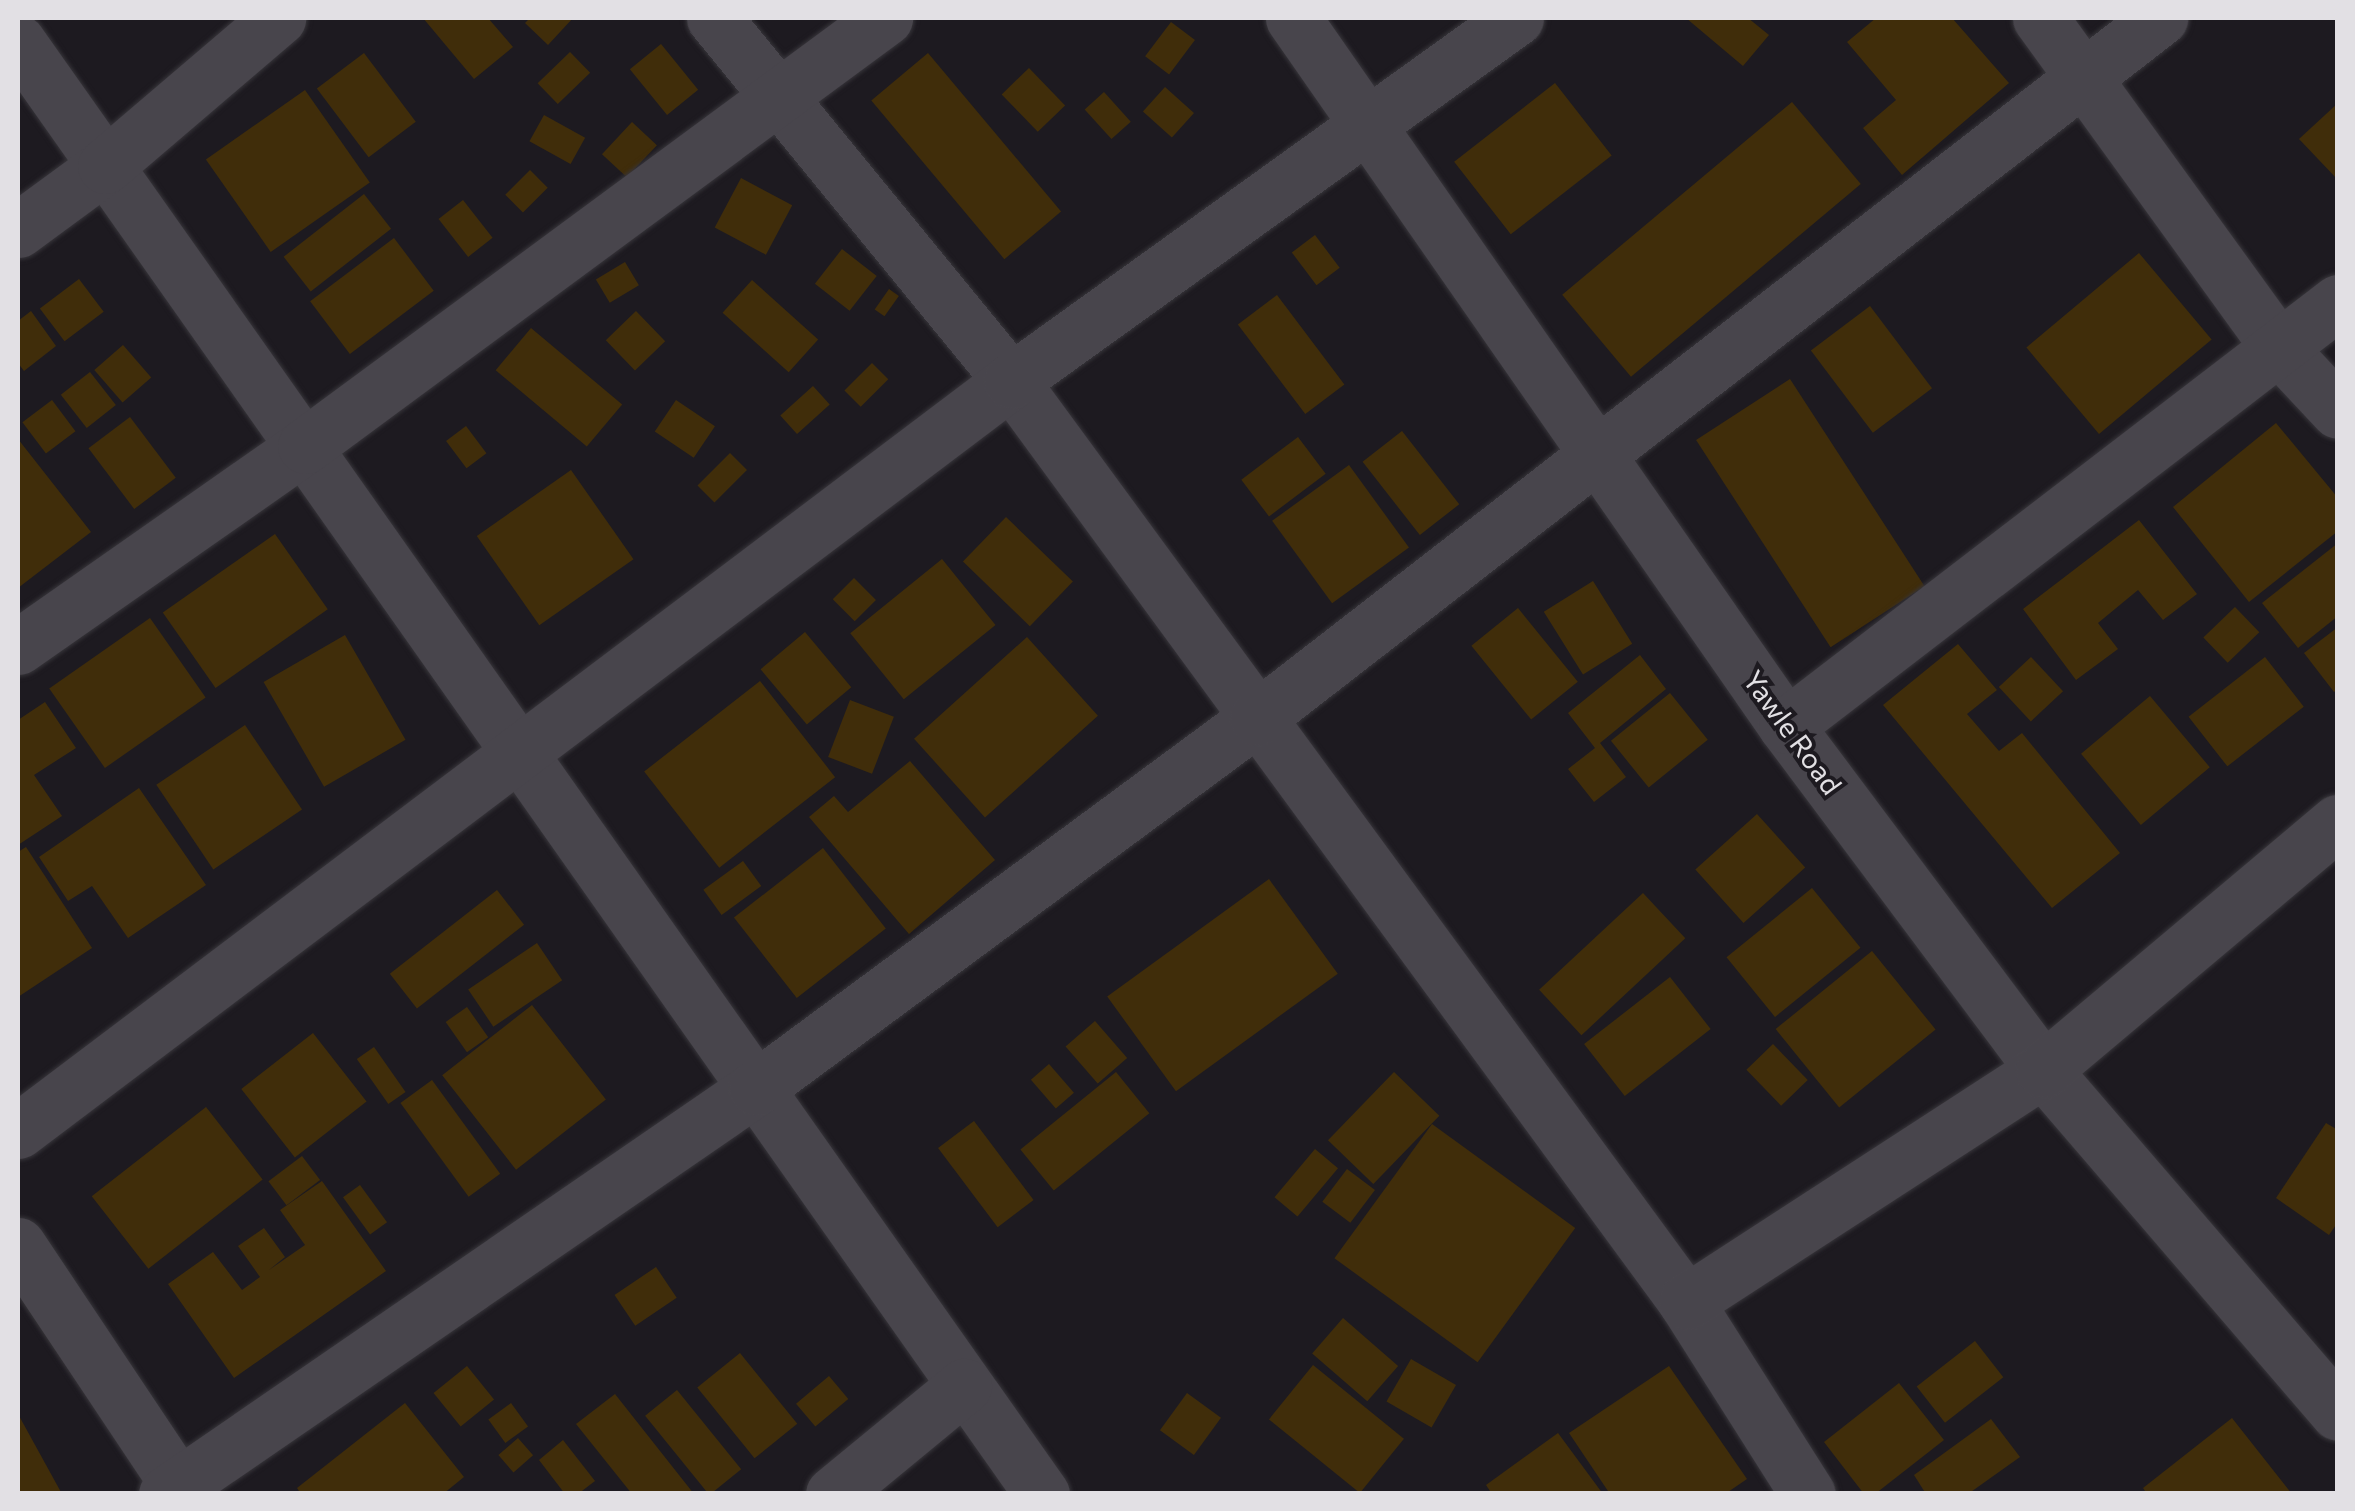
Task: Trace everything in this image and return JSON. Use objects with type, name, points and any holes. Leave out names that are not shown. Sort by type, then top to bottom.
[{"type":"street","points":[[18,230],[105,166],[278,18]]},
{"type":"street","points":[[714,18],[1010,382],[1686,1302],[1808,1494]]},
{"type":"street","points":[[18,647],[305,446],[884,18]]},
{"type":"street","name":"Yawle Road","points":[[1293,18],[1599,449],[1786,726],[2043,1070],[2338,1413]]},
{"type":"street","points":[[18,1131],[524,753],[1010,382],[1364,123],[1516,18]]},
{"type":"street","points":[[2040,18],[2280,348],[2338,411]]},
{"type":"street","points":[[18,1245],[176,1490],[756,1088],[1256,718],[2160,18]]},
{"type":"street","points":[[18,42],[524,753],[1042,1494]]},
{"type":"street","points":[[1786,726],[2338,302]]},
{"type":"street","points":[[1686,1302],[2043,1070],[2338,822]]},
{"type":"street","points":[[833,1494],[964,1386]]},
{"type":"building","points":[[423,18],[488,18],[513,47],[474,79]]},
{"type":"building","points":[[530,18],[573,18],[548,45],[525,23]]},
{"type":"building","points":[[1686,18],[1748,18],[1769,35],[1743,66]]},
{"type":"building","points":[[1876,18],[1952,18],[2009,83],[1902,175],[1863,128],[1896,100],[1847,42]]},
{"type":"building","points":[[1171,22],[1195,40],[1169,74],[1145,56]]},
{"type":"building","points":[[661,44],[698,90],[667,115],[630,69]]},
{"type":"building","points":[[570,52],[590,73],[558,104],[538,83]]},
{"type":"building","points":[[364,53],[416,122],[369,157],[317,89]]},
{"type":"building","points":[[928,53],[1061,212],[1004,259],[871,101]]},
{"type":"building","points":[[1029,68],[1065,105],[1038,132],[1002,94]]},
{"type":"building","points":[[1555,83],[1612,155],[1511,234],[1454,162]]},
{"type":"building","points":[[1165,87],[1194,113],[1172,138],[1143,112]]},
{"type":"building","points":[[305,90],[370,183],[271,252],[206,159]]},
{"type":"building","points":[[1104,92],[1131,122],[1111,139],[1085,109]]},
{"type":"building","points":[[1792,102],[1861,184],[1631,377],[1562,295]]},
{"type":"building","points":[[2338,103],[2338,180],[2299,139]]},
{"type":"building","points":[[544,115],[585,138],[571,164],[529,141]]},
{"type":"building","points":[[632,122],[657,145],[627,177],[602,154]]},
{"type":"building","points":[[530,170],[548,188],[523,212],[505,195]]},
{"type":"building","points":[[741,178],[792,205],[766,255],[715,227]]},
{"type":"building","points":[[364,194],[391,229],[311,291],[284,257]]},
{"type":"building","points":[[463,200],[493,238],[468,257],[439,219]]},
{"type":"building","points":[[1315,235],[1340,268],[1317,285],[1292,252]]},
{"type":"building","points":[[394,238],[434,291],[350,354],[310,301]]},
{"type":"building","points":[[842,249],[877,276],[850,311],[815,284]]},
{"type":"building","points":[[2139,253],[2212,340],[2099,434],[2026,347]]},
{"type":"building","points":[[625,262],[639,285],[610,303],[596,280]]},
{"type":"building","points":[[79,279],[104,312],[65,341],[40,308]]},
{"type":"building","points":[[752,280],[818,340],[789,372],[723,313]]},
{"type":"building","points":[[889,289],[899,296],[884,316],[875,309]]},
{"type":"building","points":[[1277,295],[1344,384],[1305,414],[1238,324]]},
{"type":"building","points":[[1870,306],[1932,388],[1873,433],[1811,351]]},
{"type":"building","points":[[31,311],[56,346],[24,371],[18,363],[18,321]]},
{"type":"building","points":[[636,311],[665,341],[635,370],[606,340]]},
{"type":"building","points":[[531,328],[622,404],[587,447],[496,370]]},
{"type":"building","points":[[123,345],[151,377],[123,402],[94,370]]},
{"type":"building","points":[[872,363],[888,379],[861,407],[844,391]]},
{"type":"building","points":[[90,372],[116,405],[87,428],[61,395]]},
{"type":"building","points":[[1790,379],[1925,586],[1831,647],[1696,440]]},
{"type":"building","points":[[813,386],[830,405],[797,434],[780,415]]},
{"type":"building","points":[[52,400],[75,431],[46,453],[22,422]]},
{"type":"building","points":[[676,400],[715,426],[694,458],[655,432]]},
{"type":"building","points":[[130,417],[176,478],[134,509],[88,448]]},
{"type":"building","points":[[2276,423],[2338,498],[2338,531],[2249,602],[2173,507]]},
{"type":"building","points":[[466,426],[486,453],[466,468],[446,441]]},
{"type":"building","points":[[1402,431],[1459,504],[1420,535],[1363,462]]},
{"type":"building","points":[[1298,437],[1326,474],[1269,516],[1241,480]]},
{"type":"building","points":[[18,439],[91,532],[18,588]]},
{"type":"building","points":[[730,453],[747,470],[714,502],[697,486]]},
{"type":"building","points":[[1349,465],[1409,548],[1332,603],[1272,521]]},
{"type":"building","points":[[571,470],[634,559],[539,625],[477,536]]},
{"type":"building","points":[[1006,517],[1073,582],[1030,626],[963,562]]},
{"type":"building","points":[[2139,520],[2197,594],[2163,620],[2138,590],[2098,623],[2118,649],[2076,680],[2023,609]]},
{"type":"building","points":[[275,534],[328,609],[216,688],[163,613]]},
{"type":"building","points":[[2338,543],[2338,616],[2298,648],[2262,603]]},
{"type":"building","points":[[942,559],[995,625],[904,699],[850,633]]},
{"type":"building","points":[[854,578],[876,600],[855,621],[833,599]]},
{"type":"building","points":[[1593,581],[1632,644],[1583,674],[1544,612]]},
{"type":"building","points":[[2235,607],[2259,632],[2228,663],[2203,638]]},
{"type":"building","points":[[1518,608],[1578,682],[1531,720],[1471,646]]},
{"type":"building","points":[[150,618],[206,697],[105,768],[49,689]]},
{"type":"building","points":[[2338,627],[2338,689],[2334,692],[2304,653]]},
{"type":"building","points":[[805,632],[851,687],[807,724],[761,669]]},
{"type":"building","points":[[345,635],[406,740],[324,787],[264,682]]},
{"type":"building","points":[[1027,637],[1098,716],[985,817],[914,739]]},
{"type":"building","points":[[1958,644],[1997,690],[1967,714],[1999,751],[2022,733],[2120,853],[2052,908],[1883,705]]},
{"type":"building","points":[[1640,655],[1666,689],[1600,743],[1626,777],[1594,802],[1568,769],[1595,748],[1568,713]]},
{"type":"building","points":[[2031,657],[2063,691],[2031,721],[1999,687]]},
{"type":"building","points":[[2265,657],[2304,707],[2227,766],[2189,717]]},
{"type":"building","points":[[760,681],[835,777],[719,868],[644,772]]},
{"type":"building","points":[[1670,693],[1708,740],[1649,787],[1611,741]]},
{"type":"building","points":[[2150,696],[2210,767],[2141,825],[2081,754]]},
{"type":"building","points":[[850,700],[894,717],[872,774],[828,757]]},
{"type":"building","points":[[45,702],[76,748],[34,775],[62,816],[18,845],[18,720]]},
{"type":"building","points":[[245,725],[302,810],[213,869],[156,785]]},
{"type":"building","points":[[910,761],[995,860],[909,934],[809,817],[834,796],[848,812]]},
{"type":"building","points":[[139,788],[206,885],[128,938],[92,886],[68,901],[39,857]]},
{"type":"building","points":[[1757,814],[1805,868],[1743,923],[1695,870]]},
{"type":"building","points":[[26,847],[92,948],[18,997],[18,852]]},
{"type":"building","points":[[823,848],[886,928],[797,998],[734,918]]},
{"type":"building","points":[[743,861],[761,886],[722,915],[703,890]]},
{"type":"building","points":[[1269,879],[1338,974],[1176,1091],[1107,997]]},
{"type":"building","points":[[1812,888],[1860,948],[1775,1017],[1727,957]]},
{"type":"building","points":[[497,890],[524,925],[417,1008],[390,974]]},
{"type":"building","points":[[1643,893],[1685,938],[1581,1035],[1539,990]]},
{"type":"building","points":[[537,943],[562,980],[493,1027],[468,989]]},
{"type":"building","points":[[1872,951],[1936,1029],[1839,1108],[1776,1029]]},
{"type":"building","points":[[1670,977],[1711,1029],[1625,1096],[1584,1044]]},
{"type":"building","points":[[532,1005],[606,1100],[516,1170],[442,1075]]},
{"type":"building","points":[[467,1007],[488,1037],[467,1052],[446,1022]]},
{"type":"building","points":[[1095,1021],[1127,1058],[1098,1084],[1066,1047]]},
{"type":"building","points":[[313,1033],[367,1102],[295,1158],[241,1089]]},
{"type":"building","points":[[1773,1044],[1808,1080],[1781,1106],[1746,1070]]},
{"type":"building","points":[[374,1047],[406,1092],[388,1104],[357,1059]]},
{"type":"building","points":[[1049,1064],[1074,1093],[1056,1108],[1031,1080]]},
{"type":"building","points":[[1116,1072],[1149,1113],[1054,1191],[1020,1149]]},
{"type":"building","points":[[1394,1072],[1439,1116],[1373,1184],[1328,1140]]},
{"type":"building","points":[[432,1080],[500,1174],[469,1197],[400,1103]]},
{"type":"building","points":[[206,1107],[263,1179],[148,1269],[92,1196]]},
{"type":"building","points":[[974,1121],[1034,1200],[998,1227],[938,1148]]},
{"type":"building","points":[[2326,1123],[2338,1130],[2338,1222],[2329,1235],[2276,1198]]},
{"type":"building","points":[[1432,1124],[1575,1228],[1478,1362],[1334,1258]]},
{"type":"building","points":[[1315,1149],[1338,1168],[1297,1217],[1275,1197]]},
{"type":"building","points":[[302,1156],[320,1180],[287,1205],[268,1181]]},
{"type":"building","points":[[1347,1169],[1375,1190],[1350,1223],[1322,1202]]},
{"type":"building","points":[[322,1181],[386,1271],[234,1378],[168,1284],[213,1252],[242,1290],[260,1277],[238,1246],[264,1228],[285,1257],[269,1270],[305,1245],[280,1210]]},
{"type":"building","points":[[360,1185],[387,1222],[370,1235],[343,1197]]},
{"type":"building","points":[[656,1267],[677,1298],[635,1326],[615,1295]]},
{"type":"building","points":[[1343,1318],[1398,1366],[1367,1401],[1312,1353]]},
{"type":"building","points":[[1975,1341],[2003,1377],[1945,1423],[1917,1387]]},
{"type":"building","points":[[740,1353],[797,1424],[755,1458],[697,1388]]},
{"type":"building","points":[[1411,1359],[1456,1385],[1432,1427],[1386,1401]]},
{"type":"building","points":[[1313,1365],[1404,1439],[1360,1493],[1269,1419]]},
{"type":"building","points":[[467,1366],[494,1399],[461,1426],[434,1393]]},
{"type":"building","points":[[1669,1366],[1747,1479],[1725,1494],[1610,1494],[1569,1433]]},
{"type":"building","points":[[829,1376],[848,1399],[815,1427],[796,1404]]},
{"type":"building","points":[[1899,1383],[1944,1440],[1875,1494],[1864,1494],[1824,1442]]},
{"type":"building","points":[[677,1390],[741,1469],[708,1494],[645,1416]]},
{"type":"building","points":[[1187,1393],[1221,1418],[1194,1455],[1160,1430]]},
{"type":"building","points":[[615,1394],[694,1494],[632,1494],[576,1424]]},
{"type":"building","points":[[405,1403],[464,1477],[443,1494],[301,1494],[297,1488]]},
{"type":"building","points":[[511,1403],[528,1426],[505,1443],[488,1419]]},
{"type":"building","points":[[18,1414],[62,1494],[18,1494]]},
{"type":"building","points":[[2232,1418],[2292,1494],[2147,1494],[2143,1488]]},
{"type":"building","points":[[1991,1419],[2020,1457],[1968,1494],[1926,1494],[1914,1475]]},
{"type":"building","points":[[1558,1433],[1603,1494],[1492,1494],[1486,1485]]},
{"type":"building","points":[[518,1438],[533,1455],[513,1472],[498,1455]]},
{"type":"building","points":[[563,1440],[595,1481],[578,1494],[565,1494],[539,1460]]}]
